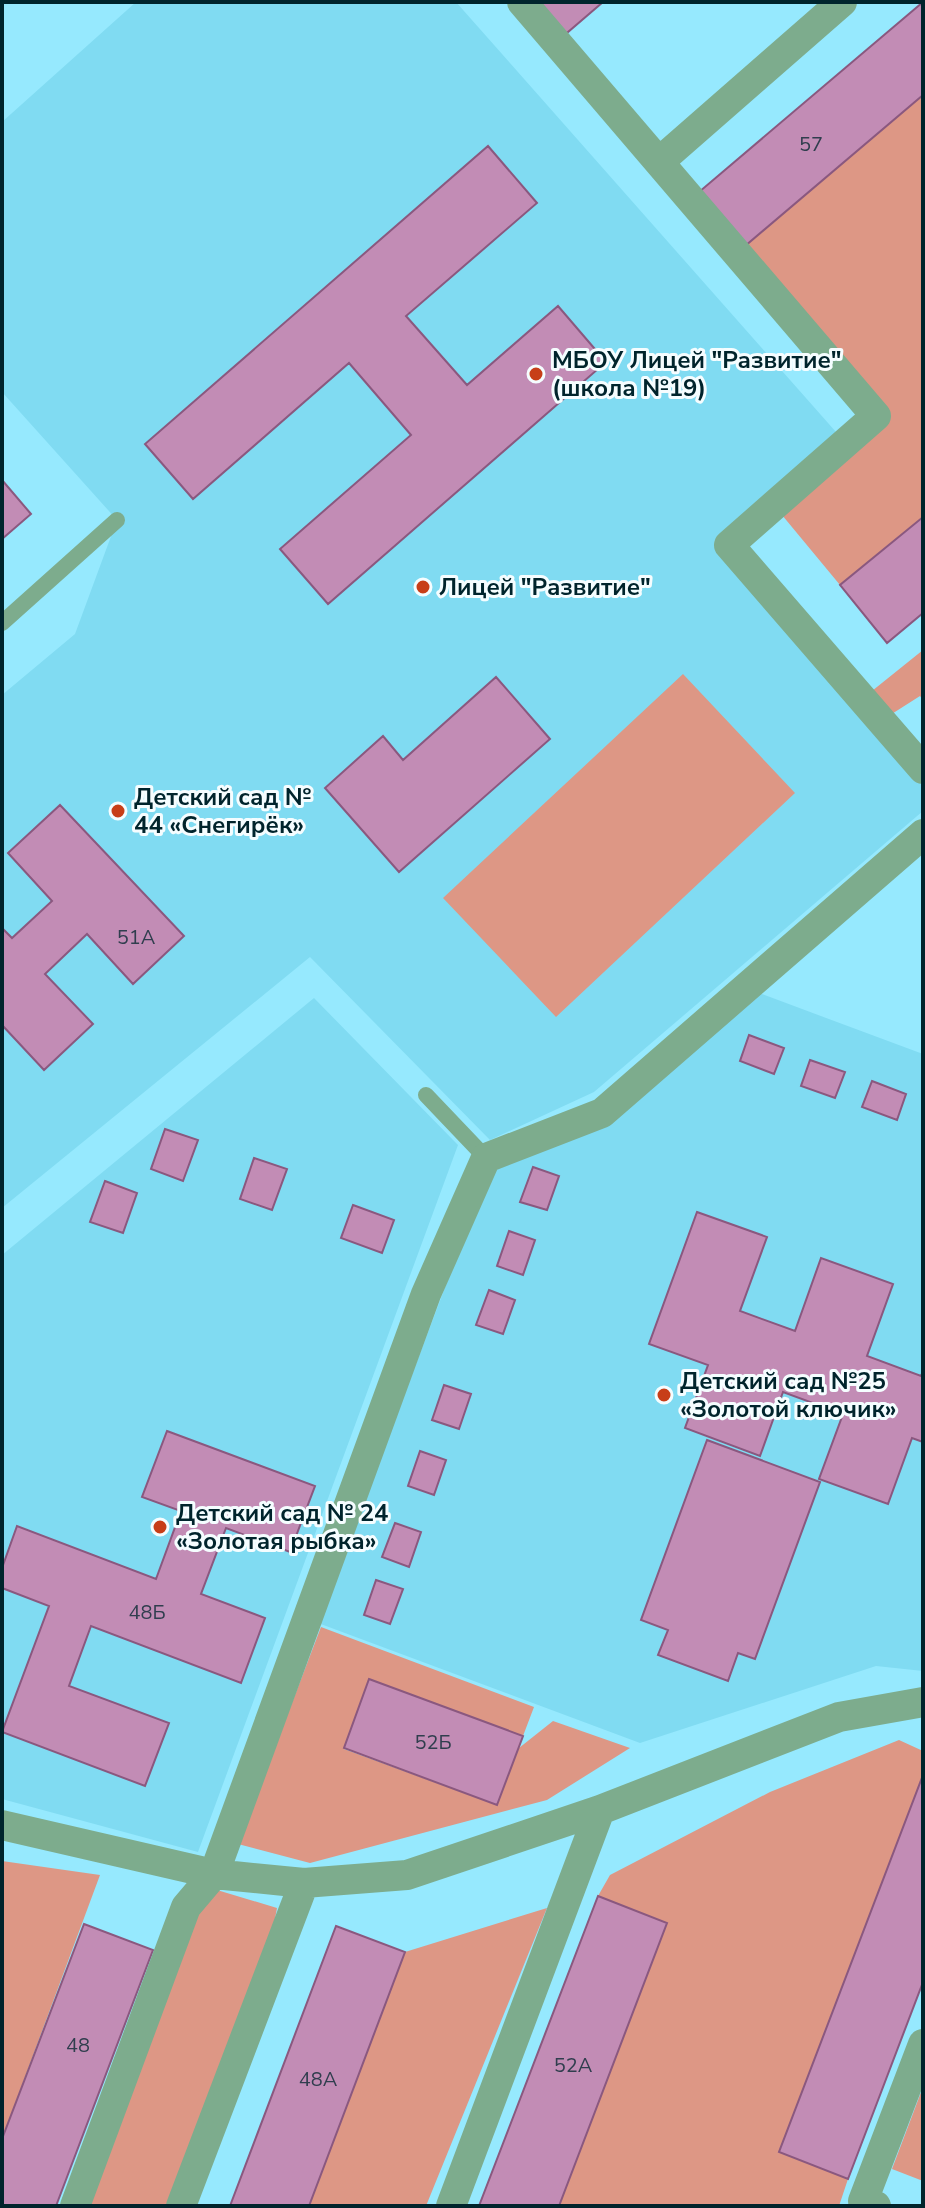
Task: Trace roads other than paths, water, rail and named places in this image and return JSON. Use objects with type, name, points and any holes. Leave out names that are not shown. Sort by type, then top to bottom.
[{"type":"street","points":[[522,2],[876,416],[729,545],[923,769]]},
{"type":"street","points":[[659,162],[842,2]]},
{"type":"street","points":[[75,2206],[186,1907],[214,1874],[426,1294],[486,1158],[602,1113],[923,834]]},
{"type":"street","points":[[2,1825],[214,1874],[304,1883],[407,1875],[600,1810],[839,1717],[923,1702]]},
{"type":"street","points":[[451,2206],[600,1810]]},
{"type":"street","points":[[181,2206],[304,1883]]},
{"type":"street","points":[[876,2206],[863,2201],[923,2044]]},
{"type":"lane","points":[[2,623],[117,520]]},
{"type":"lane","points":[[426,1095],[486,1158]]},
{"type":"place","name":"МБОУ Лицей \"Развитие\" (школа №19)","points":[[536,374]]},
{"type":"place","name":"Лицей \"Развитие\"","points":[[423,587]]},
{"type":"place","name":"Детский сад № 44 «Снегирёк»","points":[[118,811]]},
{"type":"place","name":"Детский сад №25 «Золотой ключик»","points":[[664,1395]]},
{"type":"place","name":"Детский сад № 24 «Золотая рыбка»","points":[[160,1527]]}]
